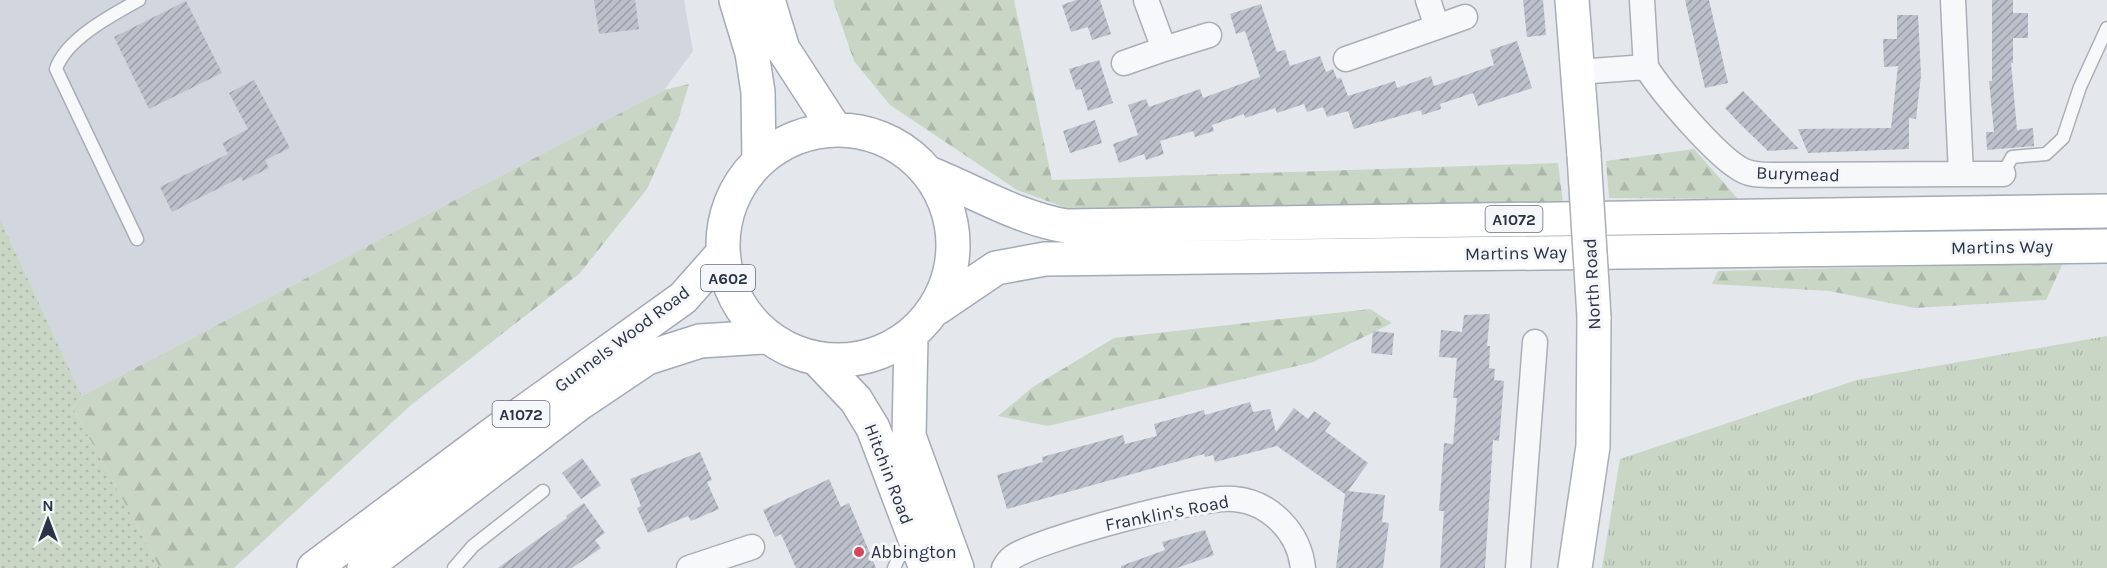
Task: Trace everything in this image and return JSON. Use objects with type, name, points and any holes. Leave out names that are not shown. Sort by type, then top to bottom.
[{"type":"main road","points":[[736,0],[753,53],[758,92],[759,160]]},
{"type":"main road","points":[[768,0],[783,49],[835,129]]},
{"type":"main road","name":"North Road","points":[[1572,0],[1594,317],[1593,446],[1575,568]]},
{"type":"main road","name":"A602","points":[[835,129],[885,139],[911,154],[931,174],[951,216],[955,259],[937,308],[911,337],[871,357],[818,360],[765,337],[735,300],[722,255],[724,220],[736,189],[759,160],[802,134],[835,129]]},
{"type":"main road","name":"A1072","points":[[931,174],[1015,212],[1041,222],[1066,226],[2107,211]]},
{"type":"main road","name":"Martins Way","points":[[937,308],[996,268],[1045,259],[2107,246]]},
{"type":"main road","name":"Gunnels Wood Road","points":[[314,568],[502,427],[683,298],[722,255]]},
{"type":"main road","name":"Gunnels Wood Road","points":[[364,568],[580,403],[647,357],[700,341],[765,337]]},
{"type":"main road","name":"Hitchin Road","points":[[911,337],[909,436],[957,568]]},
{"type":"main road","name":"Hitchin Road","points":[[818,360],[856,400],[873,428],[912,561]]},
{"type":"street","points":[[1146,0],[1164,49]]},
{"type":"street","points":[[1428,0],[1437,27]]},
{"type":"street","points":[[1578,72],[1646,67],[1642,0]]},
{"type":"street","points":[[1953,0],[1961,174]]},
{"type":"street","points":[[1346,59],[1466,17]]},
{"type":"street","points":[[1124,63],[1209,35]]},
{"type":"street","name":"Burymead","points":[[1646,67],[1655,82],[1725,158],[1743,170],[1754,174],[2003,174]]},
{"type":"street","points":[[1518,568],[1535,342]]},
{"type":"street","name":"Franklin's Road","points":[[1004,568],[1020,554],[1086,530],[1154,512],[1233,498],[1259,506],[1280,521],[1297,544],[1303,568]]},
{"type":"street","points":[[689,568],[752,547]]},
{"type":"lane","points":[[137,239],[56,69],[60,56],[68,47],[139,0]]},
{"type":"lane","points":[[2003,174],[2012,157],[2046,154],[2062,138],[2080,87],[2107,28]]},
{"type":"lane","points":[[454,568],[473,546],[543,491]]},
{"type":"shaded area","points":[[0,0],[684,0],[693,51],[664,90],[82,396],[0,219]]},
{"type":"green space","points":[[833,0],[1014,0],[1052,180],[1558,163],[1563,203],[1072,210],[1017,190],[890,105],[854,61]]},
{"type":"green space","points":[[689,84],[678,120],[647,189],[580,273],[411,405],[234,568],[160,568],[73,408],[82,396],[664,90]]},
{"type":"green space","points":[[1694,149],[1738,199],[1609,198],[1606,161]]},
{"type":"green space","points":[[0,219],[82,396],[73,408],[160,568],[0,568]]},
{"type":"green space","points":[[2063,263],[2046,300],[1915,308],[1829,291],[1712,284],[1718,271]]},
{"type":"green space","points":[[1370,309],[1392,323],[1313,362],[1048,426],[998,416],[1033,387],[1114,338]]},
{"type":"green space","points":[[2107,336],[2107,568],[1602,568],[1620,459],[1857,380]]},
{"type":"building","points":[[594,0],[635,0],[639,29],[599,34]]},
{"type":"building","points":[[1076,0],[1100,0],[1111,34],[1092,40],[1088,27],[1071,32],[1062,5]]},
{"type":"building","points":[[1523,0],[1543,0],[1546,35],[1527,37]]},
{"type":"building","points":[[1685,0],[1709,0],[1728,83],[1705,88]]},
{"type":"building","points":[[1992,0],[2013,0],[2013,13],[2028,13],[2028,38],[2013,38],[2013,63],[2011,63],[2017,130],[2033,128],[2034,146],[1987,150],[1986,132],[1994,132],[1989,81],[1992,81]]},
{"type":"building","points":[[186,1],[222,73],[149,109],[114,37]]},
{"type":"building","points":[[1261,4],[1277,52],[1285,50],[1290,66],[1320,56],[1326,72],[1333,69],[1337,79],[1341,78],[1348,96],[1395,81],[1397,88],[1431,76],[1434,86],[1494,65],[1490,50],[1517,41],[1532,88],[1478,106],[1473,93],[1440,104],[1441,109],[1422,115],[1421,110],[1354,129],[1348,111],[1327,117],[1323,107],[1307,112],[1304,104],[1277,113],[1275,108],[1245,118],[1244,114],[1212,125],[1214,131],[1195,137],[1193,131],[1160,141],[1164,154],[1146,160],[1144,154],[1119,163],[1113,144],[1138,135],[1128,105],[1146,99],[1149,107],[1200,89],[1203,98],[1260,77],[1245,31],[1236,34],[1230,14]]},
{"type":"building","points":[[1897,15],[1918,15],[1921,75],[1916,119],[1909,118],[1909,149],[1808,153],[1798,129],[1891,128],[1898,66],[1884,67],[1883,39],[1897,39]]},
{"type":"building","points":[[1099,60],[1113,103],[1088,111],[1081,89],[1076,90],[1069,69]]},
{"type":"building","points":[[254,80],[290,148],[265,160],[269,168],[243,181],[241,177],[172,212],[160,187],[228,154],[222,143],[248,129],[229,93]]},
{"type":"building","points":[[1743,91],[1799,149],[1768,151],[1739,123],[1725,108]]},
{"type":"building","points":[[1095,120],[1102,143],[1070,153],[1063,131]]},
{"type":"building","points":[[1490,314],[1487,346],[1490,346],[1489,368],[1495,369],[1494,380],[1504,381],[1499,441],[1493,440],[1485,568],[1440,568],[1444,511],[1439,511],[1444,443],[1453,444],[1457,398],[1453,398],[1457,358],[1439,357],[1441,330],[1462,332],[1464,315]]},
{"type":"building","points":[[1373,331],[1394,333],[1392,355],[1371,353]]},
{"type":"building","points":[[1250,402],[1253,412],[1270,409],[1276,432],[1294,408],[1308,419],[1314,411],[1331,423],[1325,431],[1368,463],[1348,491],[1385,495],[1382,522],[1389,523],[1383,568],[1336,568],[1345,494],[1277,446],[1215,462],[1213,455],[1205,457],[1204,454],[1007,509],[997,475],[1043,462],[1042,457],[1123,435],[1125,444],[1157,436],[1154,424],[1204,410],[1205,415]]},
{"type":"building","points":[[700,452],[712,480],[707,482],[719,509],[691,521],[688,516],[648,533],[637,508],[641,506],[630,479]]},
{"type":"building","points":[[582,458],[601,485],[581,499],[562,473]]},
{"type":"building","points":[[829,479],[841,507],[849,503],[876,568],[796,568],[781,534],[775,537],[763,510]]},
{"type":"building","points":[[584,503],[605,533],[595,540],[601,548],[572,568],[498,568],[567,518],[566,516]]},
{"type":"building","points":[[1205,530],[1214,555],[1177,568],[1121,568],[1121,566],[1165,550],[1162,542]]},
{"type":"place","name":"Abbington","points":[[859,552]]}]
